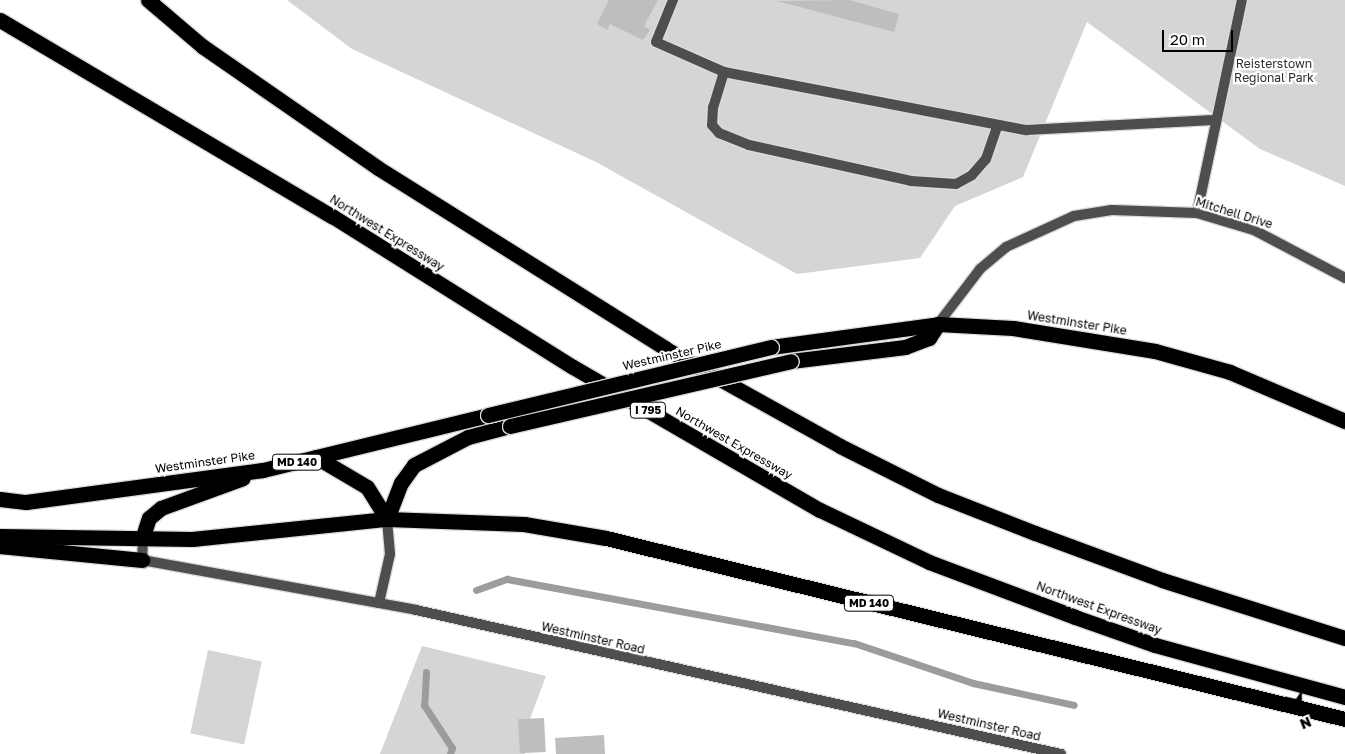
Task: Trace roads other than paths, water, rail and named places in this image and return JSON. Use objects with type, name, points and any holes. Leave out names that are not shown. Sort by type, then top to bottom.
[{"type":"highway","points":[[148,0],[202,46],[378,168],[666,349],[840,446],[938,495],[1035,533],[1162,580],[1345,638]]},
{"type":"highway","name":"Northwest Expressway","points":[[0,20],[332,216],[573,366],[820,510],[929,562],[1075,617],[1154,644],[1345,697]]},
{"type":"highway","points":[[387,520],[401,483],[414,465],[468,437],[791,361],[905,347],[930,338],[938,324]]},
{"type":"highway","name":"Westminster Pike","points":[[0,499],[26,502],[263,470],[771,347],[938,324],[1013,328],[1155,350],[1230,372],[1345,421]]},
{"type":"highway","points":[[316,457],[367,487],[387,520]]},
{"type":"highway","points":[[143,536],[149,518],[161,508],[263,470]]},
{"type":"highway","name":"MD 140","points":[[0,536],[143,536],[192,539],[387,520],[461,519],[606,538],[1345,719]]},
{"type":"highway","points":[[0,546],[142,560]]},
{"type":"street","points":[[673,0],[656,42],[724,72],[1026,130],[1213,120]]},
{"type":"street","points":[[1197,213],[1213,120],[1242,0]]},
{"type":"street","points":[[724,72],[713,107],[712,125],[718,133],[748,145],[911,181],[956,184],[972,175],[986,159],[998,125]]},
{"type":"street","name":"Mitchell Drive","points":[[938,324],[980,269],[1032,232],[1074,216],[1112,210],[1197,213],[1254,230],[1345,278]]},
{"type":"street","points":[[379,603],[390,554],[387,520]]},
{"type":"street","points":[[142,560],[143,536]]},
{"type":"street","name":"Westminster Road","points":[[142,560],[322,596],[379,603],[1061,754]]},
{"type":"waterway","points":[[476,590],[507,579],[854,643],[973,683],[1074,705]]},
{"type":"waterway","points":[[426,672],[424,705],[452,748],[450,754]]},
{"type":"park label","name":"Reisterstown Regional Park","points":[[1274,71]]}]
